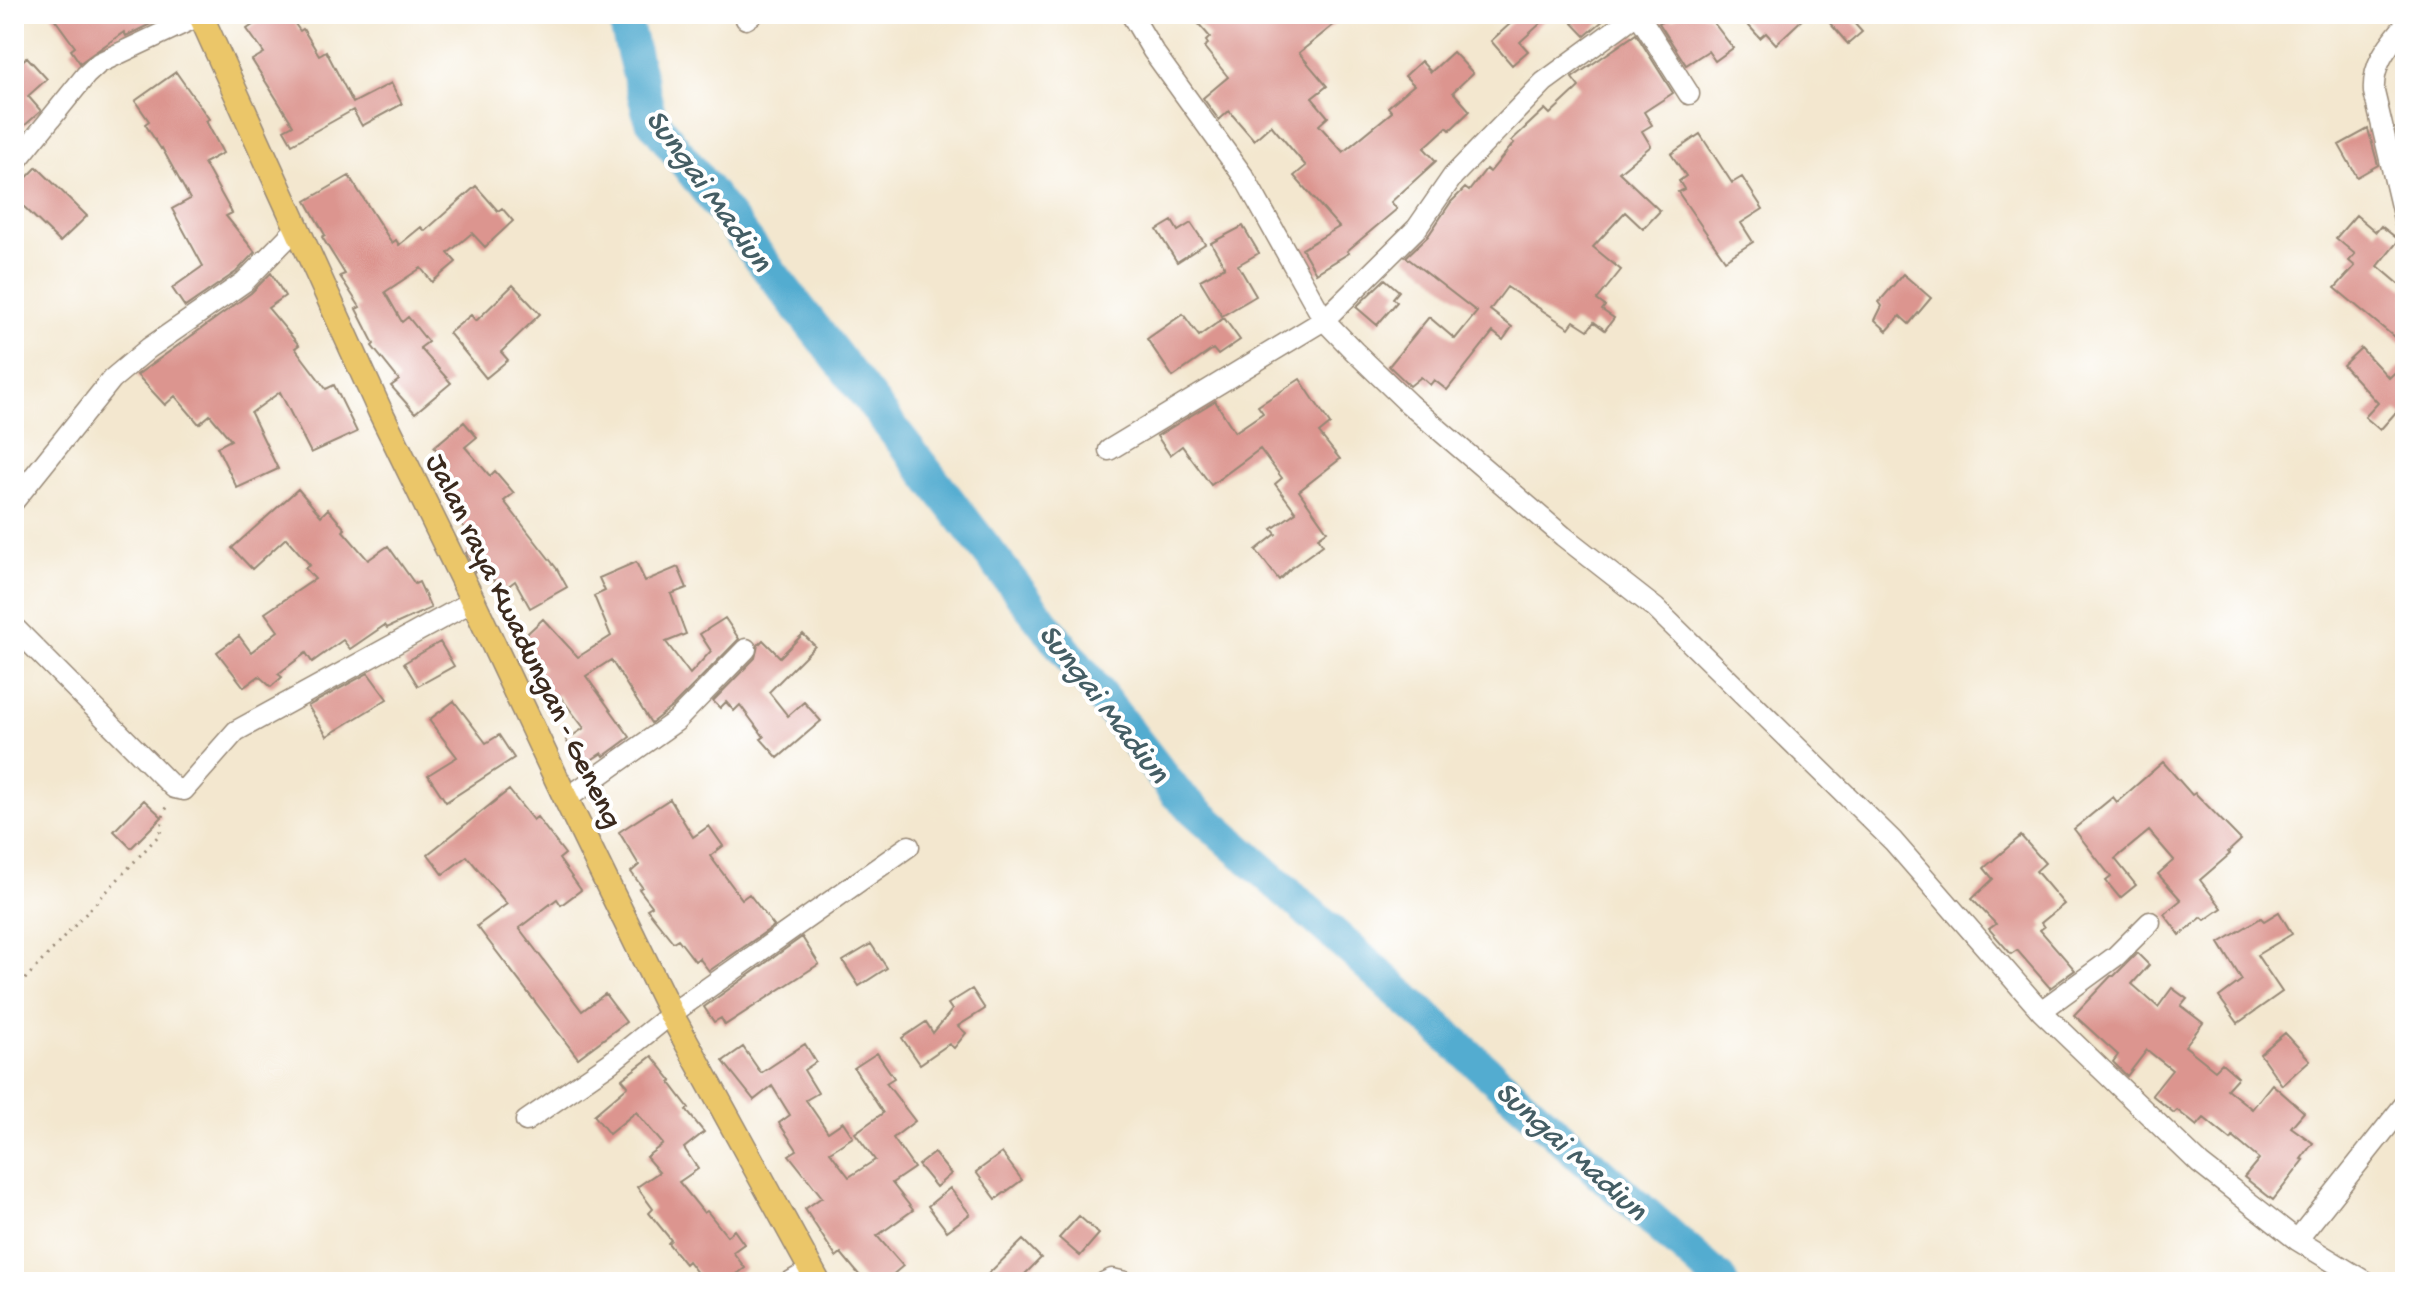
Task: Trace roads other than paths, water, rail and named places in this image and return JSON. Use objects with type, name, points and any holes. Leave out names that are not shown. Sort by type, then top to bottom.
[{"type":"main road","name":"Jalan raya Kwadungan - Geneng","points":[[200,15],[380,411],[566,799],[671,1014],[815,1275]]},
{"type":"street","points":[[1131,14],[1153,51],[1244,177],[1324,320],[1409,404],[1563,536],[1655,608],[1893,841],[2041,1011],[2200,1164],[2297,1240],[2366,1282]]},
{"type":"street","points":[[14,164],[99,63],[200,15]]},
{"type":"street","points":[[1109,450],[1324,320],[1417,228],[1453,176],[1544,82],[1631,16],[1689,94]]},
{"type":"street","points":[[2405,25],[2385,51],[2373,77],[2405,223]]},
{"type":"street","points":[[14,501],[112,379],[149,348],[244,282],[298,227]]},
{"type":"street","points":[[14,627],[179,790],[188,787],[236,731],[473,601]]},
{"type":"street","points":[[566,799],[676,721],[746,649]]},
{"type":"street","points":[[526,1121],[909,846]]},
{"type":"street","points":[[2041,1011],[2116,956],[2150,922]]},
{"type":"street","points":[[2297,1240],[2405,1104]]},
{"type":"street","points":[[790,1282],[815,1275]]},
{"type":"street","points":[[1105,1282],[1112,1279],[1125,1282]]},
{"type":"waterway","name":"Sungai Madiun","points":[[623,14],[650,117],[1176,793],[1722,1282]]}]
